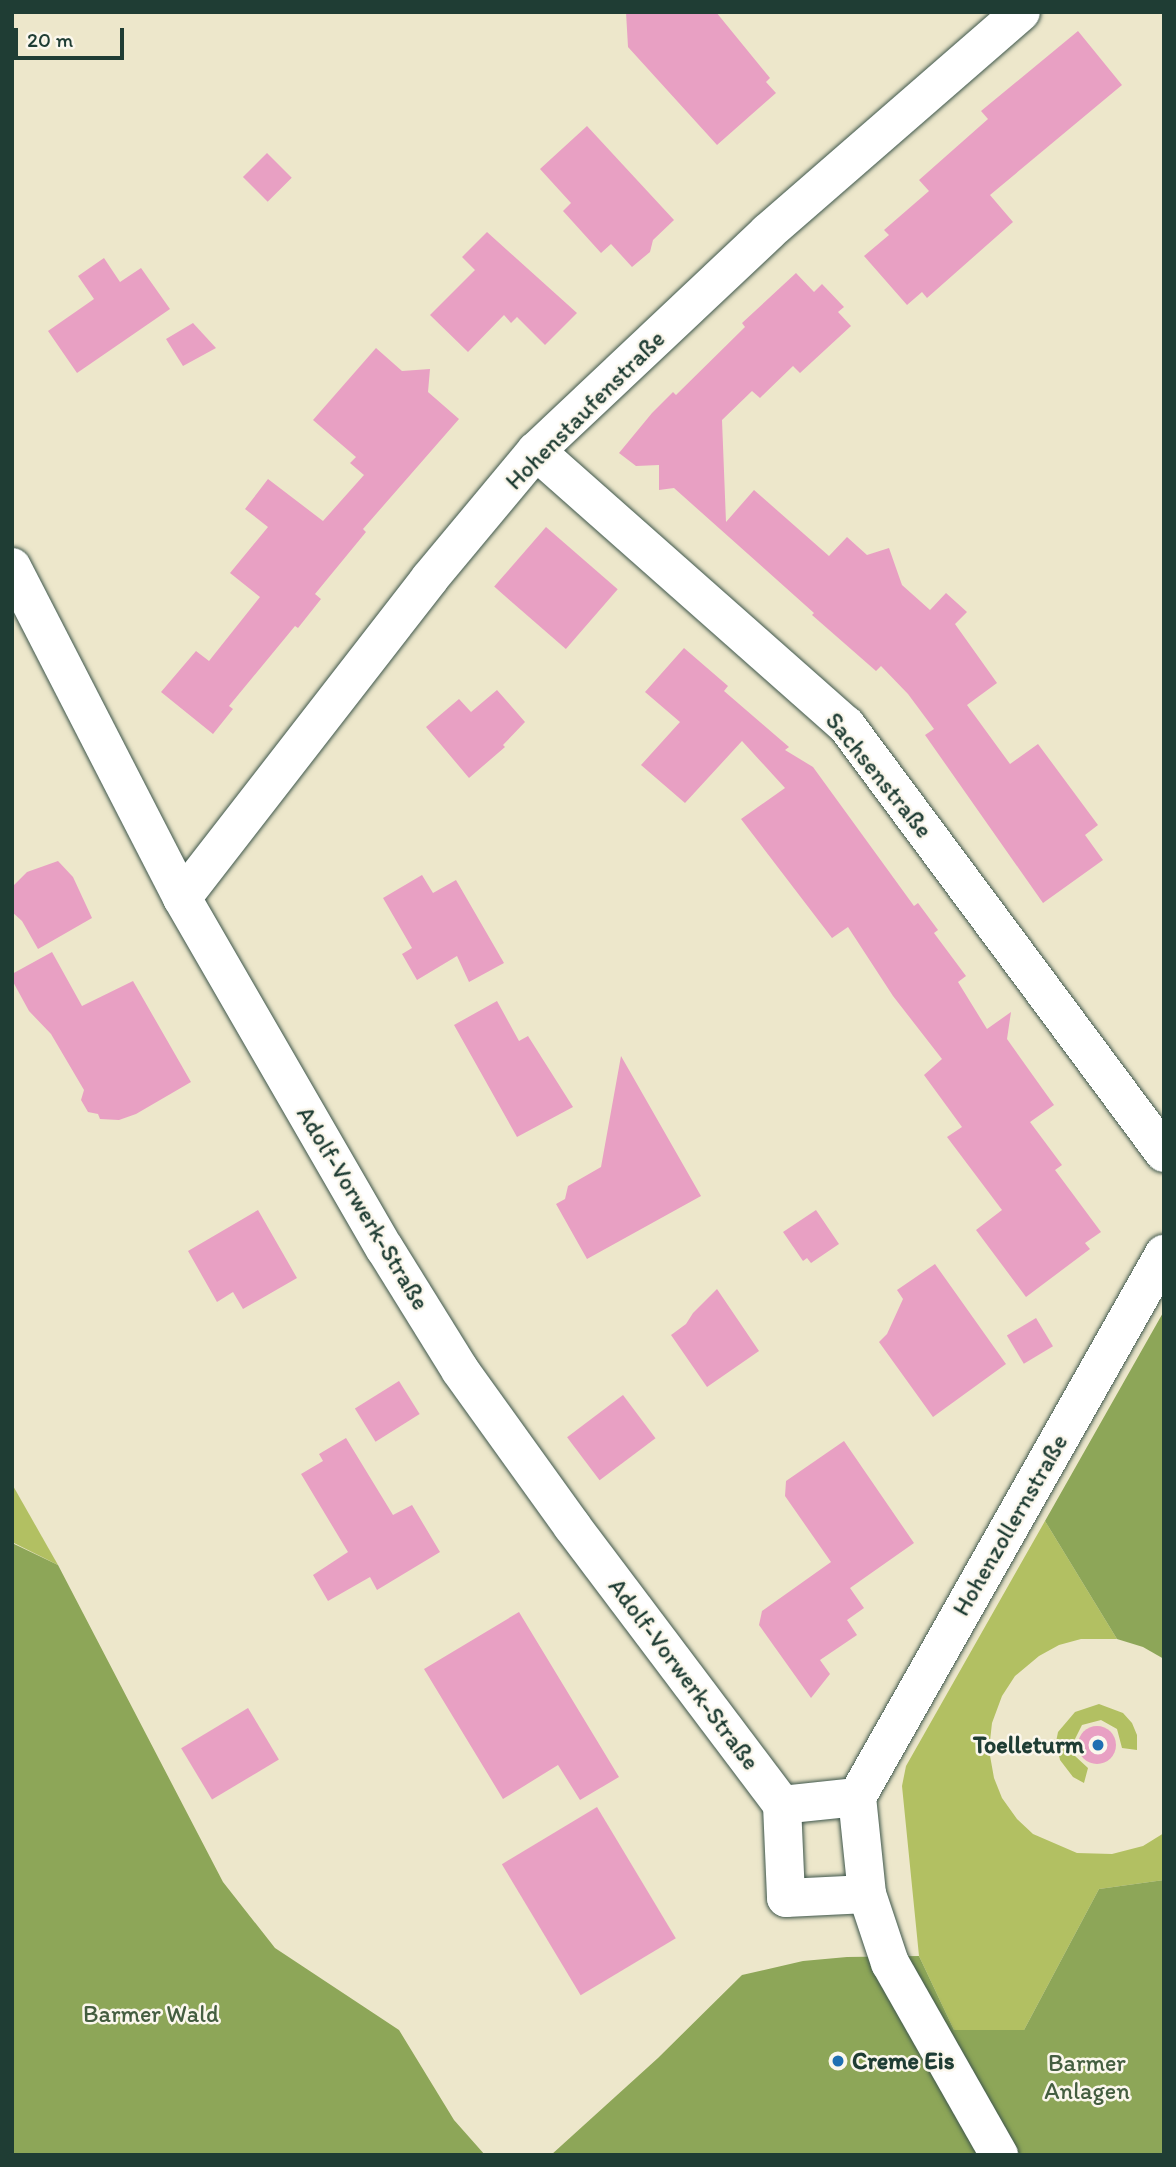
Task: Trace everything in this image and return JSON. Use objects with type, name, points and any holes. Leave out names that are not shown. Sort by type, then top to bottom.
[{"type":"street","name":"Hohenstaufenstraße","points":[[182,898],[430,578],[536,451],[768,232],[1021,12]]},
{"type":"street","name":"Sachsenstraße","points":[[536,451],[846,725],[1164,1153]]},
{"type":"street","name":"Adolf-Vorwerk-Straße","points":[[12,567],[182,898],[385,1249],[460,1370],[572,1526],[782,1805]]},
{"type":"street","name":"Hohenzollernstraße","points":[[857,1797],[1164,1254]]},
{"type":"street","points":[[867,1894],[786,1898],[782,1805],[857,1797],[867,1894],[890,1963],[999,2155]]},
{"type":"green space","points":[[1164,1311],[1164,1659],[1143,1647],[1117,1639],[1045,1521]]},
{"type":"green space","points":[[12,1484],[58,1565],[12,1542]]},
{"type":"green space","points":[[1045,1521],[1117,1639],[1081,1639],[1059,1645],[1039,1656],[1015,1676],[1002,1696],[992,1723],[989,1750],[994,1778],[1002,1798],[1017,1819],[1033,1834],[1077,1853],[1112,1854],[1143,1846],[1164,1833],[1164,1880],[1099,1889],[1024,2030],[954,2030],[919,1956],[902,1786],[906,1766]]},
{"type":"green space","name":"Barmer Wald","points":[[12,1543],[58,1565],[223,1882],[275,1948],[399,2030],[454,2120],[485,2155],[12,2155]]},
{"type":"green space","points":[[1099,1704],[1123,1713],[1132,1723],[1137,1735],[1137,1750],[1122,1748],[1117,1729],[1101,1720],[1082,1725],[1073,1743],[1075,1756],[1088,1768],[1084,1783],[1073,1777],[1060,1760],[1056,1742],[1058,1732],[1075,1712]]},
{"type":"green space","name":"Barmer Anlagen","points":[[1164,1880],[1164,2155],[551,2155],[658,2058],[742,1975],[803,1961],[847,1957],[919,1956],[954,2030],[1024,2030],[1099,1889]]},
{"type":"building","points":[[626,12],[716,12],[770,78],[766,82],[776,93],[717,145],[628,47]]},
{"type":"building","points":[[1078,31],[1122,85],[990,195],[1013,222],[927,298],[922,292],[907,305],[864,256],[889,235],[884,230],[929,191],[919,180],[988,119],[981,111]]},
{"type":"building","points":[[587,126],[674,220],[653,240],[650,252],[632,267],[611,244],[601,253],[563,211],[571,203],[540,169]]},
{"type":"building","points":[[267,153],[292,178],[268,202],[243,177]]},
{"type":"building","points":[[487,232],[577,313],[545,345],[517,317],[511,323],[504,315],[468,352],[430,315],[475,270],[462,257]]},
{"type":"building","points":[[104,258],[120,282],[141,268],[170,309],[77,373],[48,331],[94,299],[78,276]]},
{"type":"building","points":[[796,273],[814,292],[822,284],[844,307],[838,312],[851,326],[800,373],[793,366],[760,398],[752,391],[722,420],[726,522],[754,490],[829,556],[847,537],[867,555],[889,548],[902,585],[930,610],[946,593],[967,612],[955,624],[997,683],[967,705],[1010,764],[1038,744],[1098,825],[1085,835],[1103,860],[1043,903],[925,735],[934,729],[908,694],[881,666],[876,671],[812,615],[814,613],[674,488],[659,490],[659,465],[636,466],[619,453],[652,413],[673,392],[676,395],[745,327],[742,323]]},
{"type":"building","points":[[193,323],[216,348],[183,366],[166,339]]},
{"type":"building","points":[[376,348],[402,371],[430,369],[428,392],[459,419],[363,529],[366,532],[315,594],[321,599],[298,628],[295,626],[229,706],[233,709],[213,734],[161,692],[196,651],[209,661],[260,597],[230,573],[268,527],[245,509],[268,479],[323,521],[364,475],[350,463],[356,457],[313,420]]},
{"type":"building","points":[[546,527],[618,589],[566,649],[494,587]]},
{"type":"building","points":[[684,648],[728,686],[724,691],[789,747],[785,750],[813,767],[914,906],[918,903],[938,930],[934,933],[966,976],[958,982],[987,1029],[1011,1012],[1007,1039],[1054,1105],[1030,1122],[1062,1165],[1055,1170],[1101,1232],[1085,1243],[1090,1249],[1026,1297],[976,1230],[1002,1210],[947,1137],[962,1127],[924,1075],[942,1059],[893,996],[848,927],[832,938],[741,819],[785,788],[742,741],[685,803],[641,765],[680,722],[645,692]]},
{"type":"building","points":[[497,690],[525,722],[503,745],[505,747],[469,778],[426,727],[459,699],[471,712]]},
{"type":"building","points":[[58,861],[73,877],[92,918],[38,949],[22,921],[12,912],[12,887],[27,872]]},
{"type":"building","points":[[422,875],[433,893],[456,880],[504,963],[469,982],[457,956],[417,980],[402,954],[412,948],[383,898]]},
{"type":"building","points":[[52,952],[82,1006],[133,981],[191,1082],[136,1114],[119,1120],[100,1119],[98,1114],[88,1112],[81,1100],[84,1090],[51,1034],[29,1011],[12,980],[12,974]]},
{"type":"building","points":[[497,1001],[519,1041],[528,1036],[573,1107],[517,1137],[454,1025]]},
{"type":"building","points":[[621,1056],[701,1196],[587,1259],[556,1204],[565,1199],[568,1186],[601,1167]]},
{"type":"building","points":[[258,1210],[297,1278],[243,1309],[233,1292],[217,1302],[188,1251]]},
{"type":"building","points":[[816,1210],[839,1244],[811,1263],[807,1258],[803,1261],[783,1232]]},
{"type":"building","points":[[935,1264],[1006,1364],[933,1417],[879,1342],[887,1334],[903,1299],[897,1290]]},
{"type":"building","points":[[717,1289],[759,1351],[707,1387],[671,1335],[686,1324]]},
{"type":"building","points":[[1036,1318],[1053,1346],[1024,1364],[1007,1336]]},
{"type":"building","points":[[399,1381],[420,1414],[376,1442],[355,1409]]},
{"type":"building","points":[[623,1395],[655,1438],[600,1480],[567,1437]]},
{"type":"building","points":[[346,1438],[393,1515],[412,1505],[440,1552],[377,1590],[370,1577],[328,1601],[313,1575],[348,1552],[301,1474],[323,1461],[319,1454]]},
{"type":"building","points":[[844,1441],[914,1543],[850,1588],[864,1608],[847,1620],[857,1635],[820,1660],[830,1674],[811,1698],[759,1625],[762,1611],[831,1562],[785,1496],[786,1481]]},
{"type":"building","points":[[519,1612],[619,1777],[580,1800],[558,1765],[503,1799],[424,1669]]},
{"type":"building","points":[[248,1708],[279,1759],[212,1800],[181,1748]]},
{"type":"building","name":"Toelleturm","points":[[1097,1726],[1111,1731],[1116,1745],[1111,1759],[1097,1764],[1083,1759],[1078,1745],[1083,1731]]},
{"type":"building","points":[[597,1807],[676,1938],[581,1995],[502,1864]]},
{"type":"place","name":"Toelleturm","points":[[1098,1745]]},
{"type":"place","name":"Creme Eis","points":[[838,2061]]}]
